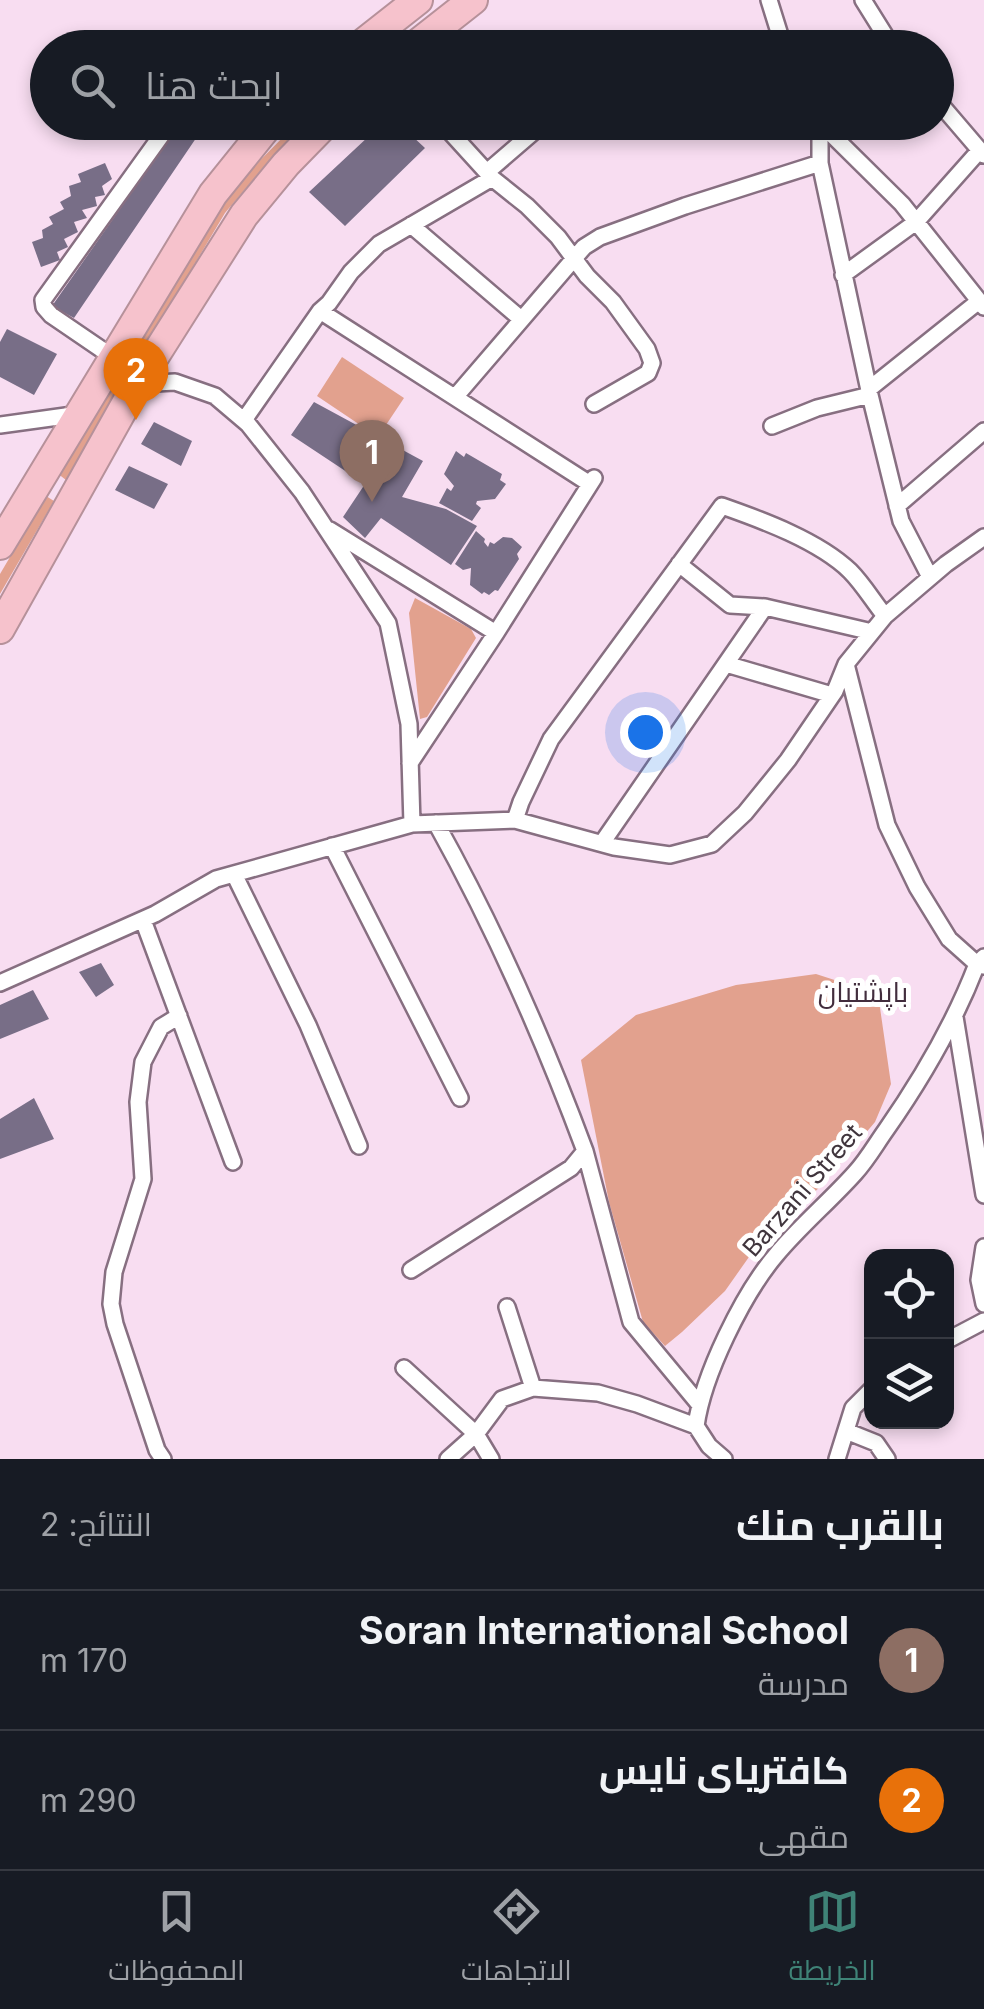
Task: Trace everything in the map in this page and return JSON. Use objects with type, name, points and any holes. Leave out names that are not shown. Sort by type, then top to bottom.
[{"type":"highway","points":[[380,30],[418,0]]},
{"type":"highway","points":[[435,30],[473,0]]},
{"type":"highway","points":[[0,545],[10,514],[44,473],[214,194],[252,140]]},
{"type":"highway","points":[[0,629],[137,384],[244,214],[309,140]]},
{"type":"highway","points":[[44,473],[48,481],[62,490],[78,488]]},
{"type":"street","points":[[769,0],[778,30]]},
{"type":"street","points":[[862,0],[881,30]]},
{"type":"street","points":[[844,275],[916,222],[982,152],[954,120]]},
{"type":"street","points":[[114,358],[51,315],[43,300],[158,140]]},
{"type":"street","points":[[457,140],[489,175],[558,237],[647,349],[652,363],[648,373],[594,404]]},
{"type":"street","points":[[244,420],[320,310],[379,244],[489,175],[526,140]]},
{"type":"street","points":[[821,140],[820,163],[897,506],[901,522],[930,578]]},
{"type":"street","points":[[772,426],[869,392],[982,304],[902,204],[838,140]]},
{"type":"street","points":[[456,396],[584,247],[600,237],[684,206],[820,163]]},
{"type":"street","points":[[411,225],[520,319]]},
{"type":"street","points":[[320,310],[592,481],[410,763]]},
{"type":"street","points":[[137,384],[175,382],[215,396],[244,420],[302,492],[388,623],[409,724],[412,824]]},
{"type":"street","points":[[0,426],[80,414]]},
{"type":"street","points":[[897,506],[984,431]]},
{"type":"street","points":[[515,820],[551,739],[722,506],[777,525],[824,552],[850,570],[884,616]]},
{"type":"street","points":[[323,526],[496,632]]},
{"type":"street","points":[[0,983],[143,920],[216,878],[412,824],[515,820],[602,844],[670,855],[712,844],[746,813],[788,760],[832,695],[846,664],[884,616],[983,542]]},
{"type":"street","points":[[679,564],[730,606],[764,608],[872,632]]},
{"type":"street","points":[[602,844],[764,608]]},
{"type":"street","points":[[726,664],[832,695]]},
{"type":"street","points":[[846,664],[887,825],[917,887],[949,938],[982,962]]},
{"type":"street","points":[[436,823],[511,968],[552,1063],[585,1151],[631,1322],[699,1404]]},
{"type":"street","points":[[332,846],[460,1098]]},
{"type":"street","points":[[234,874],[308,1025],[358,1146]]},
{"type":"street","points":[[143,920],[233,1162]]},
{"type":"street","name":"Barzani Street","points":[[696,1426],[699,1404],[752,1288],[775,1256],[857,1171],[941,1046],[982,962]]},
{"type":"street","points":[[163,1459],[156,1450],[111,1304],[114,1272],[143,1178],[138,1102],[143,1062],[161,1027],[179,1016]]},
{"type":"street","points":[[955,1017],[984,1195]]},
{"type":"street","points":[[411,1270],[570,1168],[585,1151]]},
{"type":"street","points":[[984,1247],[979,1280],[984,1304]]},
{"type":"street","points":[[506,1306],[533,1388]]},
{"type":"street","points":[[950,1339],[984,1321]]},
{"type":"street","points":[[404,1368],[476,1434],[491,1459]]},
{"type":"street","points":[[448,1459],[476,1434],[502,1399],[533,1388],[598,1393],[696,1426],[709,1446],[724,1459]]},
{"type":"street","points":[[837,1459],[853,1408],[864,1398]]},
{"type":"street","points":[[846,1430],[876,1442],[888,1459]]},
{"type":"shaded area","points":[[280,140],[291,140],[225,213],[66,480],[57,473],[217,204]]},
{"type":"shaded area","points":[[342,357],[404,398],[378,437],[317,396]]},
{"type":"shaded area","points":[[46,496],[54,501],[0,594],[0,574]]},
{"type":"shaded area","points":[[415,598],[471,629],[476,638],[427,717],[420,719],[409,613]]},
{"type":"shaded area","points":[[816,974],[878,994],[891,1084],[875,1122],[822,1185],[756,1247],[725,1291],[665,1346],[643,1322],[609,1202],[581,1060],[636,1015],[736,985]]},
{"type":"building","points":[[168,140],[195,140],[74,318],[52,306]]},
{"type":"building","points":[[365,140],[416,140],[425,148],[345,226],[309,192]]},
{"type":"building","points":[[105,163],[112,179],[102,186],[105,195],[95,197],[97,206],[82,210],[87,218],[74,222],[78,232],[64,239],[68,247],[57,252],[60,260],[41,267],[32,242],[43,238],[42,230],[53,224],[49,217],[64,209],[60,202],[71,196],[69,186],[81,182],[78,174]]},
{"type":"building","points":[[7,329],[57,354],[34,395],[0,377],[0,342]]},
{"type":"building","points":[[314,402],[423,461],[402,497],[446,509],[477,526],[451,565],[381,518],[365,538],[343,517],[365,484],[291,435]]},
{"type":"building","points":[[154,422],[192,441],[181,466],[141,444]]},
{"type":"building","points":[[456,451],[502,474],[500,480],[506,484],[495,499],[477,501],[481,508],[472,521],[439,503],[447,488],[451,491],[454,486],[444,474]]},
{"type":"building","points":[[129,466],[168,484],[154,509],[115,490]]},
{"type":"building","points":[[476,531],[488,547],[490,542],[494,544],[503,537],[512,538],[522,547],[517,554],[519,559],[498,591],[489,595],[470,585],[471,568],[463,570],[455,564]]},
{"type":"building","points":[[101,963],[114,985],[96,997],[79,972]]},
{"type":"building","points":[[33,990],[49,1019],[0,1039],[0,1005]]},
{"type":"building","points":[[34,1098],[54,1139],[0,1159],[0,1119]]},
{"type":"place","name":"کافتریای نایس","points":[[136,420]]},
{"type":"place","name":"Soran International School","points":[[372,502]]},
{"type":"district","name":"باپشتیان","points":[[863,992]]}]
